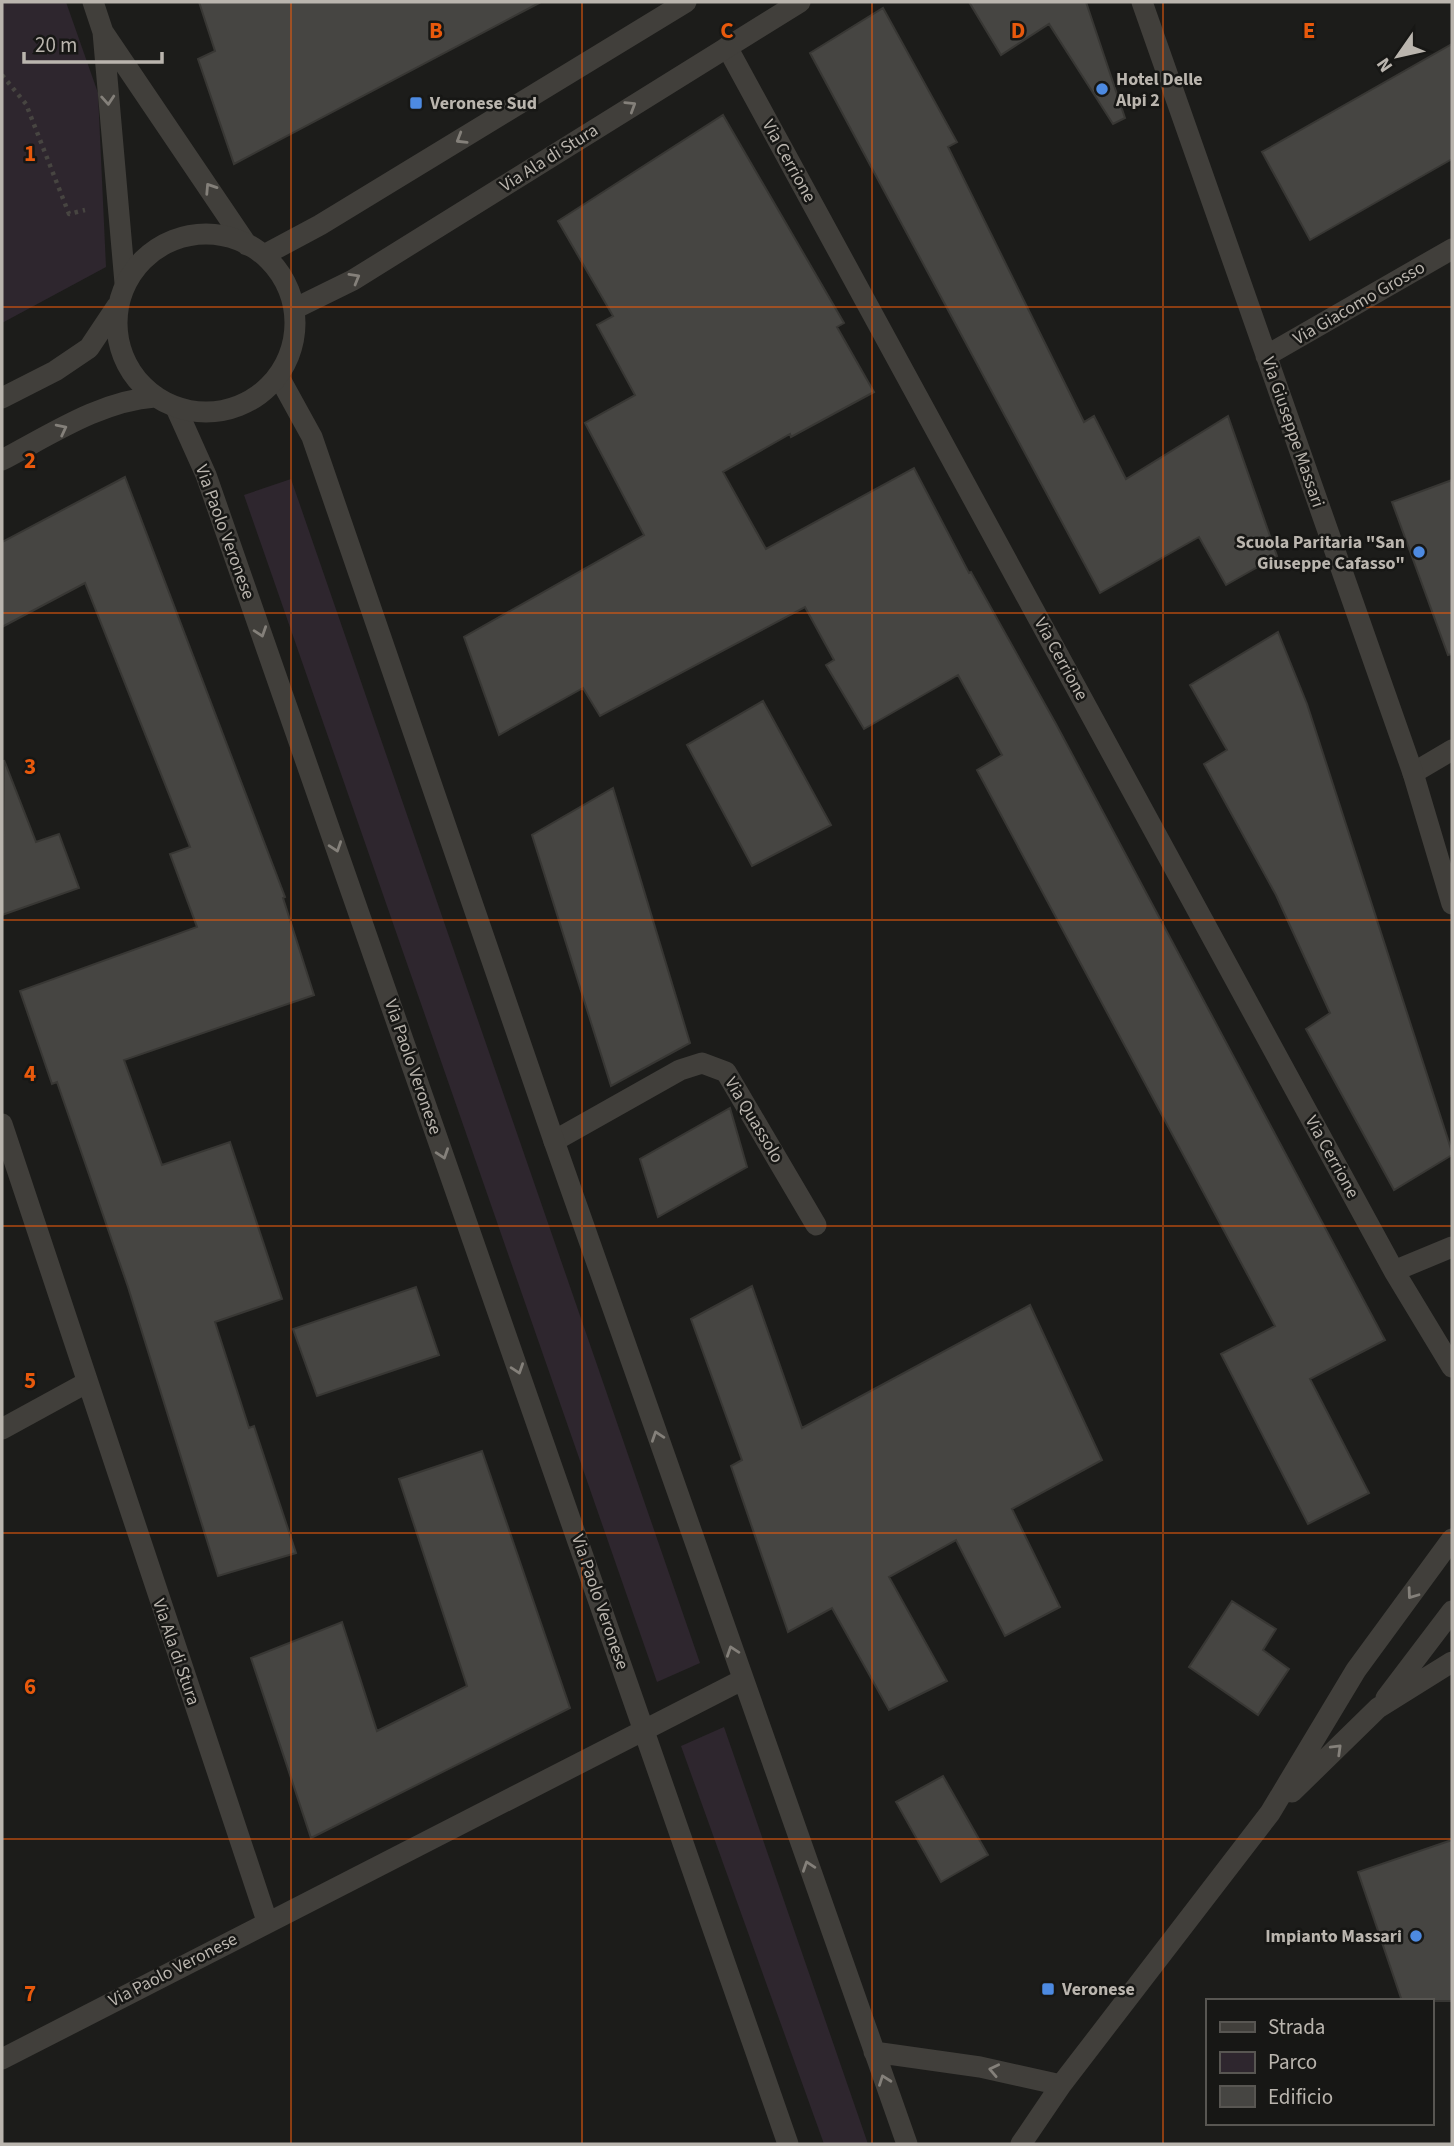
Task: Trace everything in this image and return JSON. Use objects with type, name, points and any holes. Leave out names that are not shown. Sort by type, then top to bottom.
[{"type":"street","points":[[93,2],[103,32],[125,283]]},
{"type":"street","points":[[103,32],[256,250],[289,289],[294,309],[295,333],[290,356],[279,377],[258,397],[232,410],[204,414],[176,408],[155,397],[129,371],[117,343],[119,304],[125,283],[140,261],[162,245],[187,235],[213,233],[256,250],[320,225],[686,2]]},
{"type":"street","name":"Via Ala di Stura","points":[[294,309],[353,280],[800,2]]},
{"type":"street","name":"Via Giuseppe Massari","points":[[1142,2],[1413,773],[1452,904]]},
{"type":"street","name":"Via Cerrione","points":[[727,47],[1394,1271],[1452,1367]]},
{"type":"street","name":"Via Giacomo Grosso","points":[[1266,356],[1452,249]]},
{"type":"street","points":[[2,398],[55,372],[89,348],[119,304]]},
{"type":"street","points":[[279,377],[312,437],[554,1141],[907,2144]]},
{"type":"street","points":[[2,460],[103,409],[130,399],[155,397]]},
{"type":"street","name":"Via Paolo Veronese","points":[[176,408],[206,475],[788,2144]]},
{"type":"street","points":[[1413,773],[1452,750]]},
{"type":"street","name":"Via Quassolo","points":[[554,1141],[680,1070],[702,1063],[726,1072],[817,1225]]},
{"type":"street","name":"Via Ala di Stura","points":[[2,1124],[267,1921]]},
{"type":"street","points":[[1394,1271],[1452,1247]]},
{"type":"street","points":[[2,1429],[86,1383]]},
{"type":"street","points":[[1021,2144],[1061,2085],[1270,1813],[1356,1670],[1452,1539]]},
{"type":"street","points":[[1270,1813],[1378,1708],[1452,1611]]},
{"type":"street","points":[[1378,1708],[1452,1662]]},
{"type":"street","name":"Via Paolo Veronese","points":[[2,2059],[643,1728],[743,1680]]},
{"type":"street","points":[[874,2052],[979,2067],[1061,2085]]},
{"type":"path","points":[[2,75],[26,104],[69,214],[116,201]]},
{"type":"green space","points":[[2,2],[66,2],[98,93],[106,267],[2,323]]},
{"type":"green space","points":[[291,479],[700,1663],[657,1682],[244,495]]},
{"type":"green space","points":[[724,1727],[868,2144],[824,2144],[681,1746]]},
{"type":"building","points":[[199,2],[541,2],[234,164],[198,59],[215,51]]},
{"type":"building","points":[[969,2],[1086,2],[1125,118],[1113,124],[1049,24],[1001,55]]},
{"type":"building","points":[[883,8],[957,142],[948,147],[1084,422],[1094,416],[1126,479],[1228,416],[1277,556],[1226,585],[1199,537],[1100,593],[810,53]]},
{"type":"building","points":[[1452,44],[1452,159],[1310,240],[1262,152]]},
{"type":"building","points":[[723,115],[844,323],[837,327],[874,392],[791,437],[790,434],[723,472],[766,549],[914,468],[969,573],[971,572],[1056,724],[1385,1340],[1310,1379],[1369,1493],[1308,1524],[1221,1354],[1275,1326],[977,770],[1002,755],[958,675],[864,729],[826,665],[834,660],[805,607],[600,716],[583,688],[499,735],[464,637],[644,535],[585,423],[635,395],[597,325],[613,316],[558,221]]},
{"type":"building","points":[[125,477],[285,897],[283,898],[314,995],[124,1060],[162,1165],[230,1142],[282,1299],[215,1322],[249,1428],[254,1426],[296,1553],[218,1576],[128,1287],[57,1082],[52,1084],[20,991],[197,927],[170,854],[190,847],[85,583],[2,627],[2,542]]},
{"type":"building","points":[[1452,480],[1452,654],[1448,655],[1392,502]]},
{"type":"building","points":[[1278,632],[1307,704],[1452,1152],[1452,1155],[1394,1190],[1306,1029],[1330,1013],[1276,895],[1204,764],[1227,750],[1190,685]]},
{"type":"building","points":[[763,701],[831,825],[752,866],[687,745]]},
{"type":"building","points":[[4,760],[36,842],[59,834],[79,888],[2,915]]},
{"type":"building","points":[[613,788],[690,1043],[611,1086],[532,835]]},
{"type":"building","points":[[730,1108],[747,1167],[658,1217],[640,1159]]},
{"type":"building","points":[[752,1286],[802,1428],[1030,1305],[1102,1460],[1012,1509],[1060,1607],[1005,1636],[956,1540],[889,1577],[947,1681],[889,1710],[832,1608],[788,1632],[731,1466],[742,1460],[691,1319]]},
{"type":"building","points":[[416,1287],[439,1355],[317,1396],[293,1329]]},
{"type":"building","points":[[482,1451],[570,1708],[311,1838],[251,1658],[342,1622],[377,1731],[467,1686],[399,1479]]},
{"type":"building","points":[[1232,1601],[1276,1629],[1263,1650],[1289,1669],[1258,1715],[1189,1667]]},
{"type":"building","points":[[943,1776],[988,1855],[941,1882],[896,1802]]},
{"type":"building","name":"Impianto Massari","points":[[1452,1840],[1452,2001],[1401,1999],[1358,1872]]},
{"type":"place","name":"Hotel Delle Alpi 2","points":[[1102,89]]},
{"type":"place","name":"Veronese Sud","points":[[416,103]]},
{"type":"place","name":"Scuola Paritaria \"San Giuseppe Cafasso\"","points":[[1419,552]]},
{"type":"place","name":"Impianto Massari","points":[[1416,1936]]},
{"type":"place","name":"Veronese","points":[[1048,1989]]}]
